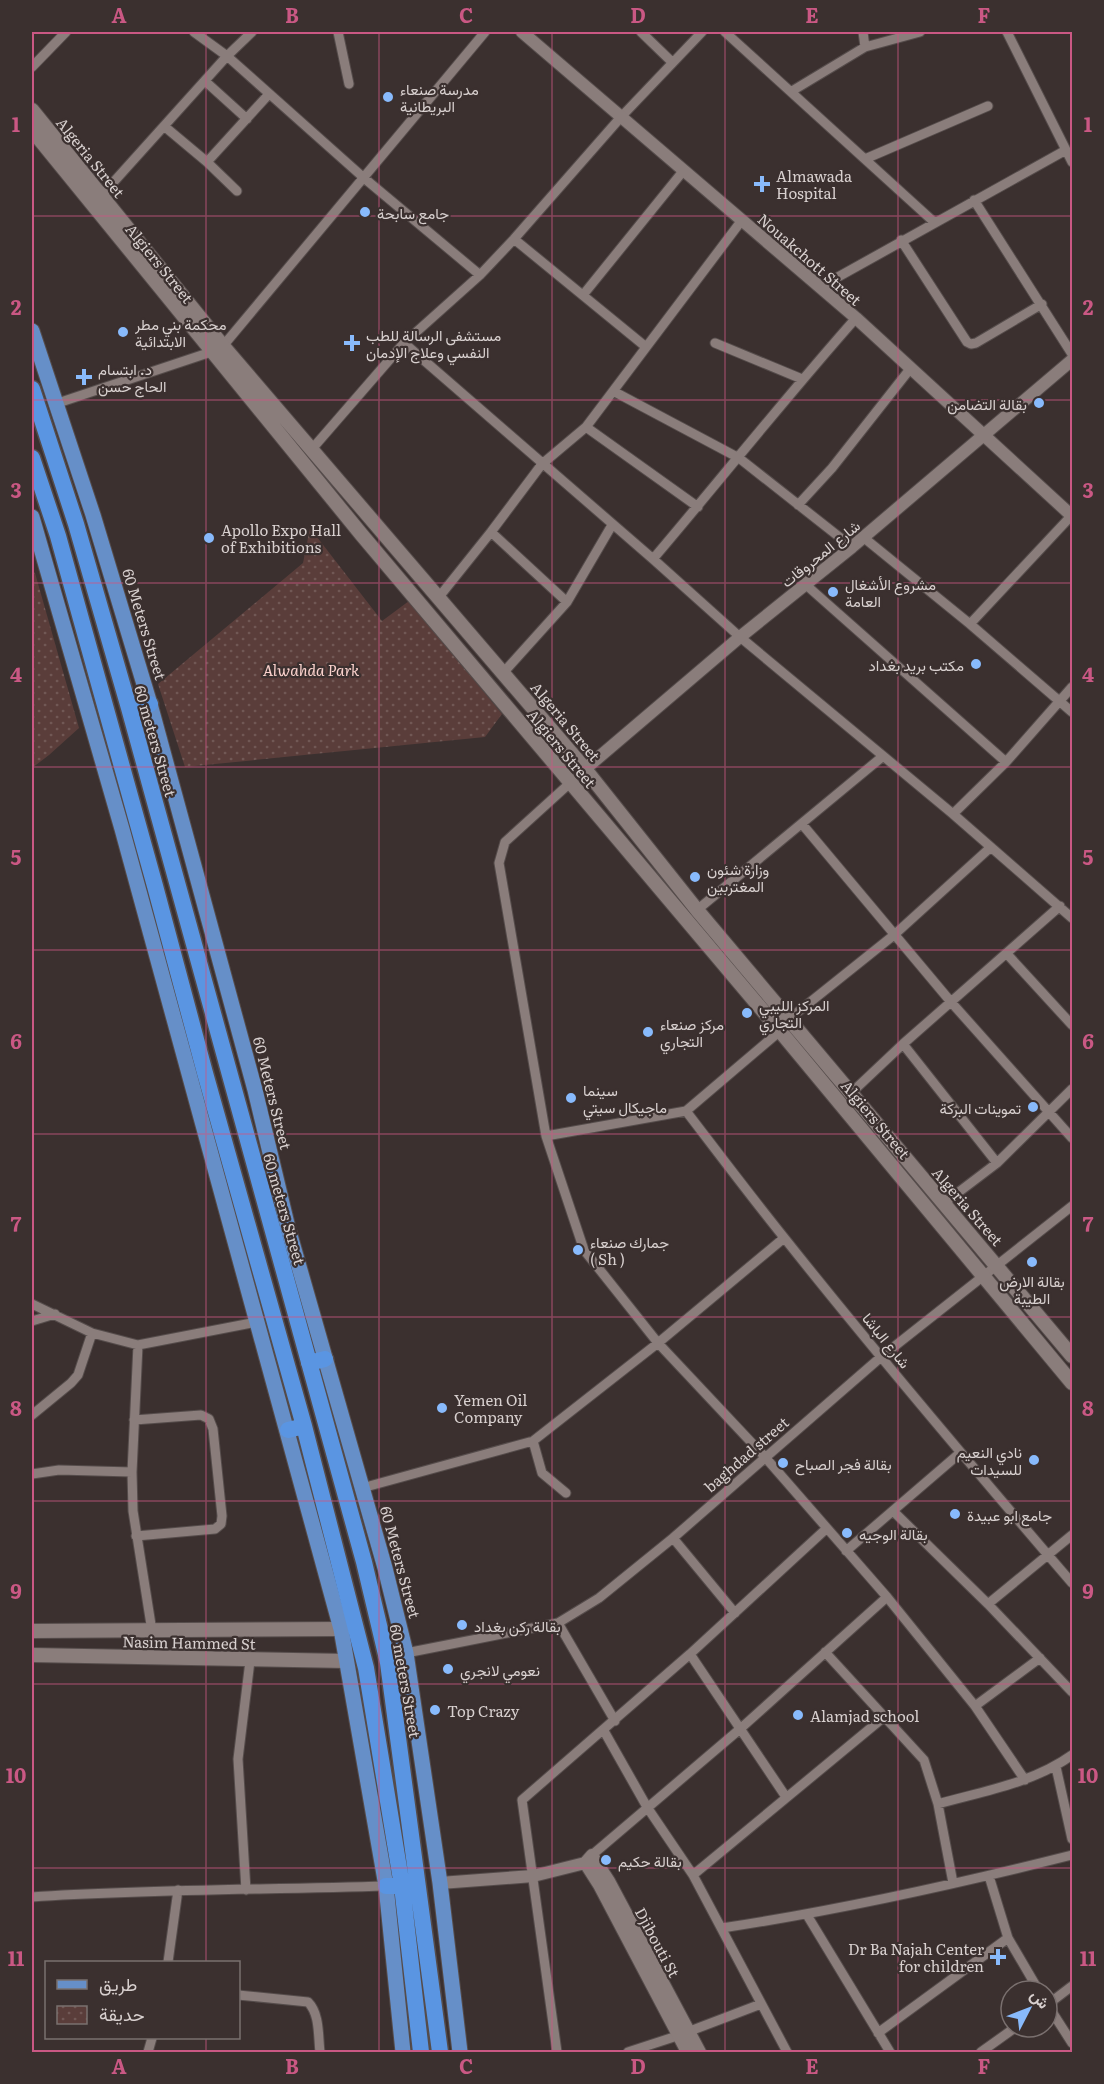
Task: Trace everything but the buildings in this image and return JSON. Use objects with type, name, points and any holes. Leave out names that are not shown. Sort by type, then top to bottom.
[{"type":"highway","name":"60 meters Street","points":[[32,389],[76,524],[129,708],[190,936],[317,1361],[346,1496],[388,1663],[440,2052]]},
{"type":"highway","points":[[32,458],[58,537],[130,827],[170,939],[296,1428],[366,1668],[394,1886],[421,2052]]},
{"type":"highway","points":[[129,708],[150,704]]},
{"type":"highway","points":[[170,939],[190,936]]},
{"type":"main road","name":"Algeria Street","points":[[32,110],[101,196],[217,349],[312,449],[439,597],[585,769],[785,1025],[850,1094],[1072,1356]]},
{"type":"main road","name":"Algiers Street","points":[[32,130],[217,349],[361,534],[570,783],[785,1025],[1072,1383]]},
{"type":"main road","name":"60 Meters Street","points":[[32,331],[93,515],[150,704],[255,1090],[317,1361],[362,1488],[406,1653],[440,1883],[460,2052]]},
{"type":"main road","points":[[32,517],[36,544],[130,827],[257,1322],[296,1428],[341,1629],[394,1886],[403,2052]]},
{"type":"main road","points":[[361,534],[374,522]]},
{"type":"main road","points":[[570,783],[585,769]]},
{"type":"main road","name":"Nasim Hammed St","points":[[32,1630],[341,1629]]},
{"type":"main road","name":"Nasim Hammed St","points":[[32,1655],[346,1661]]},
{"type":"street","points":[[32,67],[66,32]]},
{"type":"street","points":[[194,32],[227,56],[364,178],[480,275]]},
{"type":"street","points":[[101,196],[227,56],[252,32]]},
{"type":"street","points":[[338,32],[349,84]]},
{"type":"street","points":[[55,404],[217,349],[364,178],[485,32]]},
{"type":"street","name":"Nouakchott Street","points":[[522,32],[856,318],[1072,515]]},
{"type":"street","points":[[641,32],[672,62]]},
{"type":"street","points":[[312,449],[404,343],[480,275],[621,117],[702,32]]},
{"type":"street","points":[[725,32],[934,222]]},
{"type":"street","points":[[863,32],[865,47]]},
{"type":"street","points":[[792,91],[865,47],[920,32]]},
{"type":"street","points":[[1007,32],[1072,162]]},
{"type":"street","points":[[204,81],[247,119]]},
{"type":"street","points":[[207,162],[269,94]]},
{"type":"street","points":[[865,159],[988,106]]},
{"type":"street","points":[[164,126],[237,191]]},
{"type":"street","points":[[819,287],[1066,150]]},
{"type":"street","points":[[584,295],[684,170]]},
{"type":"street","points":[[974,200],[1072,354]]},
{"type":"street","points":[[439,597],[542,464],[586,427],[742,220]]},
{"type":"street","points":[[514,239],[646,346]]},
{"type":"street","points":[[901,240],[967,342],[971,344],[1042,304]]},
{"type":"street","points":[[653,559],[739,458],[802,379],[856,318]]},
{"type":"street","points":[[404,343],[740,637],[953,814],[1072,918]]},
{"type":"street","points":[[715,343],[802,379]]},
{"type":"street","name":"شارع المحروقات","points":[[585,769],[1072,360]]},
{"type":"street","points":[[798,505],[832,468],[910,369]]},
{"type":"street","points":[[613,391],[739,458],[852,547]]},
{"type":"street","points":[[586,427],[698,507]]},
{"type":"street","points":[[970,624],[1072,515]]},
{"type":"street","points":[[503,673],[567,602],[612,525]]},
{"type":"street","points":[[491,532],[567,602]]},
{"type":"street","points":[[863,537],[970,624],[1072,712]]},
{"type":"street","points":[[805,584],[1006,762]]},
{"type":"street","points":[[953,814],[1006,762],[1072,687]]},
{"type":"street","points":[[697,910],[882,757]]},
{"type":"street","points":[[570,783],[506,842],[499,863],[546,1136],[584,1250],[658,1343],[765,1457],[887,1597],[975,1706],[1025,1780]]},
{"type":"street","points":[[802,824],[951,1002],[1072,1138]]},
{"type":"street","points":[[546,1136],[686,1110],[894,935],[991,847]]},
{"type":"street","points":[[850,1094],[903,1044],[1060,906]]},
{"type":"street","points":[[1007,954],[1072,1025]]},
{"type":"street","points":[[903,1044],[997,1163]]},
{"type":"street","points":[[943,1204],[997,1163],[1072,1089]]},
{"type":"street","name":"شارع الباشا","points":[[686,1110],[784,1238],[881,1357],[1072,1583]]},
{"type":"street","name":"baghdad street","points":[[406,1653],[558,1623],[599,1598],[673,1538],[881,1357],[1072,1206]]},
{"type":"street","points":[[362,1488],[533,1441],[658,1343],[784,1238]]},
{"type":"street","points":[[32,1305],[55,1314],[92,1334],[138,1345],[257,1322]]},
{"type":"street","points":[[32,1321],[55,1314]]},
{"type":"street","points":[[32,1415],[78,1375],[92,1334]]},
{"type":"street","points":[[138,1345],[132,1472],[136,1536],[152,1631]]},
{"type":"street","points":[[134,1420],[201,1415],[209,1419],[213,1429],[222,1516],[221,1524],[215,1529],[136,1536]]},
{"type":"street","points":[[533,1441],[542,1473],[566,1493]]},
{"type":"street","points":[[846,1551],[960,1453]]},
{"type":"street","points":[[32,1474],[59,1470],[132,1472]]},
{"type":"street","points":[[893,1510],[988,1604],[1072,1692]]},
{"type":"street","points":[[557,2052],[522,1800],[604,1731],[826,1529]]},
{"type":"street","points":[[988,1604],[1072,1535]]},
{"type":"street","points":[[673,1538],[735,1613]]},
{"type":"street","points":[[440,1883],[533,1876],[589,1859],[740,1729],[887,1597]]},
{"type":"street","points":[[558,1623],[615,1721]]},
{"type":"street","points":[[825,1652],[924,1760],[938,1804],[953,1883]]},
{"type":"street","points":[[690,1654],[786,1797]]},
{"type":"street","points":[[975,1706],[1040,1658]]},
{"type":"street","points":[[246,1890],[238,1759],[250,1660]]},
{"type":"street","points":[[693,1875],[884,1717]]},
{"type":"street","points":[[604,1731],[647,1807],[693,1875],[787,2052]]},
{"type":"street","points":[[938,1804],[1025,1780],[1056,1767],[1072,1755]]},
{"type":"street","points":[[1056,1767],[1072,1839]]},
{"type":"street","points":[[722,1928],[807,1915],[989,1876],[1072,1855]]},
{"type":"street","name":"Djibouti St","points":[[589,1859],[599,1885],[683,2034],[700,2052]]},
{"type":"street","points":[[989,1876],[1008,1938],[1032,1979]]},
{"type":"street","points":[[32,1897],[178,1890],[394,1886]]},
{"type":"street","points":[[168,1961],[178,1890]]},
{"type":"street","points":[[807,1915],[890,2052]]},
{"type":"street","points":[[878,2033],[1008,1938]]},
{"type":"street","points":[[1059,1995],[1072,1986]]},
{"type":"street","points":[[240,1995],[308,2002],[314,2008],[316,2016],[320,2052]]},
{"type":"street","points":[[628,2052],[683,2034],[760,2004]]},
{"type":"street","points":[[1059,2023],[1072,2043]]},
{"type":"street","name":"Djibouti St","points":[[683,2034],[687,2052]]},
{"type":"street","points":[[981,2052],[999,2039]]},
{"type":"green space","name":"Alwahda Park","points":[[310,528],[382,621],[409,601],[502,714],[485,737],[185,767],[158,684],[303,563]]},
{"type":"green space","points":[[32,571],[35,573],[79,728],[32,768]]},
{"type":"place","name":"مدرسة صنعاء البريطانية","points":[[388,97]]},
{"type":"place","name":"Almawada Hospital","points":[[762,184]]},
{"type":"place","name":"جامع سابحة","points":[[365,212]]},
{"type":"place","name":"محكمة بني مطر الابتدائية","points":[[123,332]]},
{"type":"place","name":"مستشفى الرسالة للطب النفسي وعلاج الإدمان","points":[[352,343]]},
{"type":"place","name":"د. ابتسام الحاج حسن","points":[[84,377]]},
{"type":"place","name":"بقالة التضامن","points":[[1039,403]]},
{"type":"place","name":"Apollo Expo Hall of Exhibitions","points":[[209,538]]},
{"type":"place","name":"مشروع الأشغال العامة","points":[[833,592]]},
{"type":"place","name":"مكتب بريد بغداد","points":[[976,664]]},
{"type":"place","name":"وزارة شئون المغتربين","points":[[695,877]]},
{"type":"place","name":"المركز الليبي التجاري","points":[[747,1013]]},
{"type":"place","name":"مركز صنعاء التجاري","points":[[648,1032]]},
{"type":"place","name":"سينما ماجيكال سيتي","points":[[571,1098]]},
{"type":"place","name":"تموينات البركة","points":[[1033,1107]]},
{"type":"place","name":"جمارك صنعاء ( Sh )","points":[[578,1250]]},
{"type":"place","name":"بقالة الارض الطيبة","points":[[1032,1262]]},
{"type":"place","name":"Yemen Oil Company","points":[[442,1408]]},
{"type":"place","name":"نادي النعيم للسيدات","points":[[1034,1460]]},
{"type":"place","name":"بقالة فجر الصباح","points":[[783,1463]]},
{"type":"place","name":"جامع ابو عبيدة","points":[[955,1514]]},
{"type":"place","name":"بقالة الوجيه","points":[[847,1533]]},
{"type":"place","name":"بقالة ركن بغداد","points":[[462,1625]]},
{"type":"place","name":"نعومي لانجري","points":[[448,1669]]},
{"type":"place","name":"Top Crazy","points":[[435,1710]]},
{"type":"place","name":"Alamjad school","points":[[798,1715]]},
{"type":"place","name":"بقالة حكيم","points":[[606,1860]]},
{"type":"place","name":"Dr Ba Najah Center for children","points":[[998,1957]]}]
